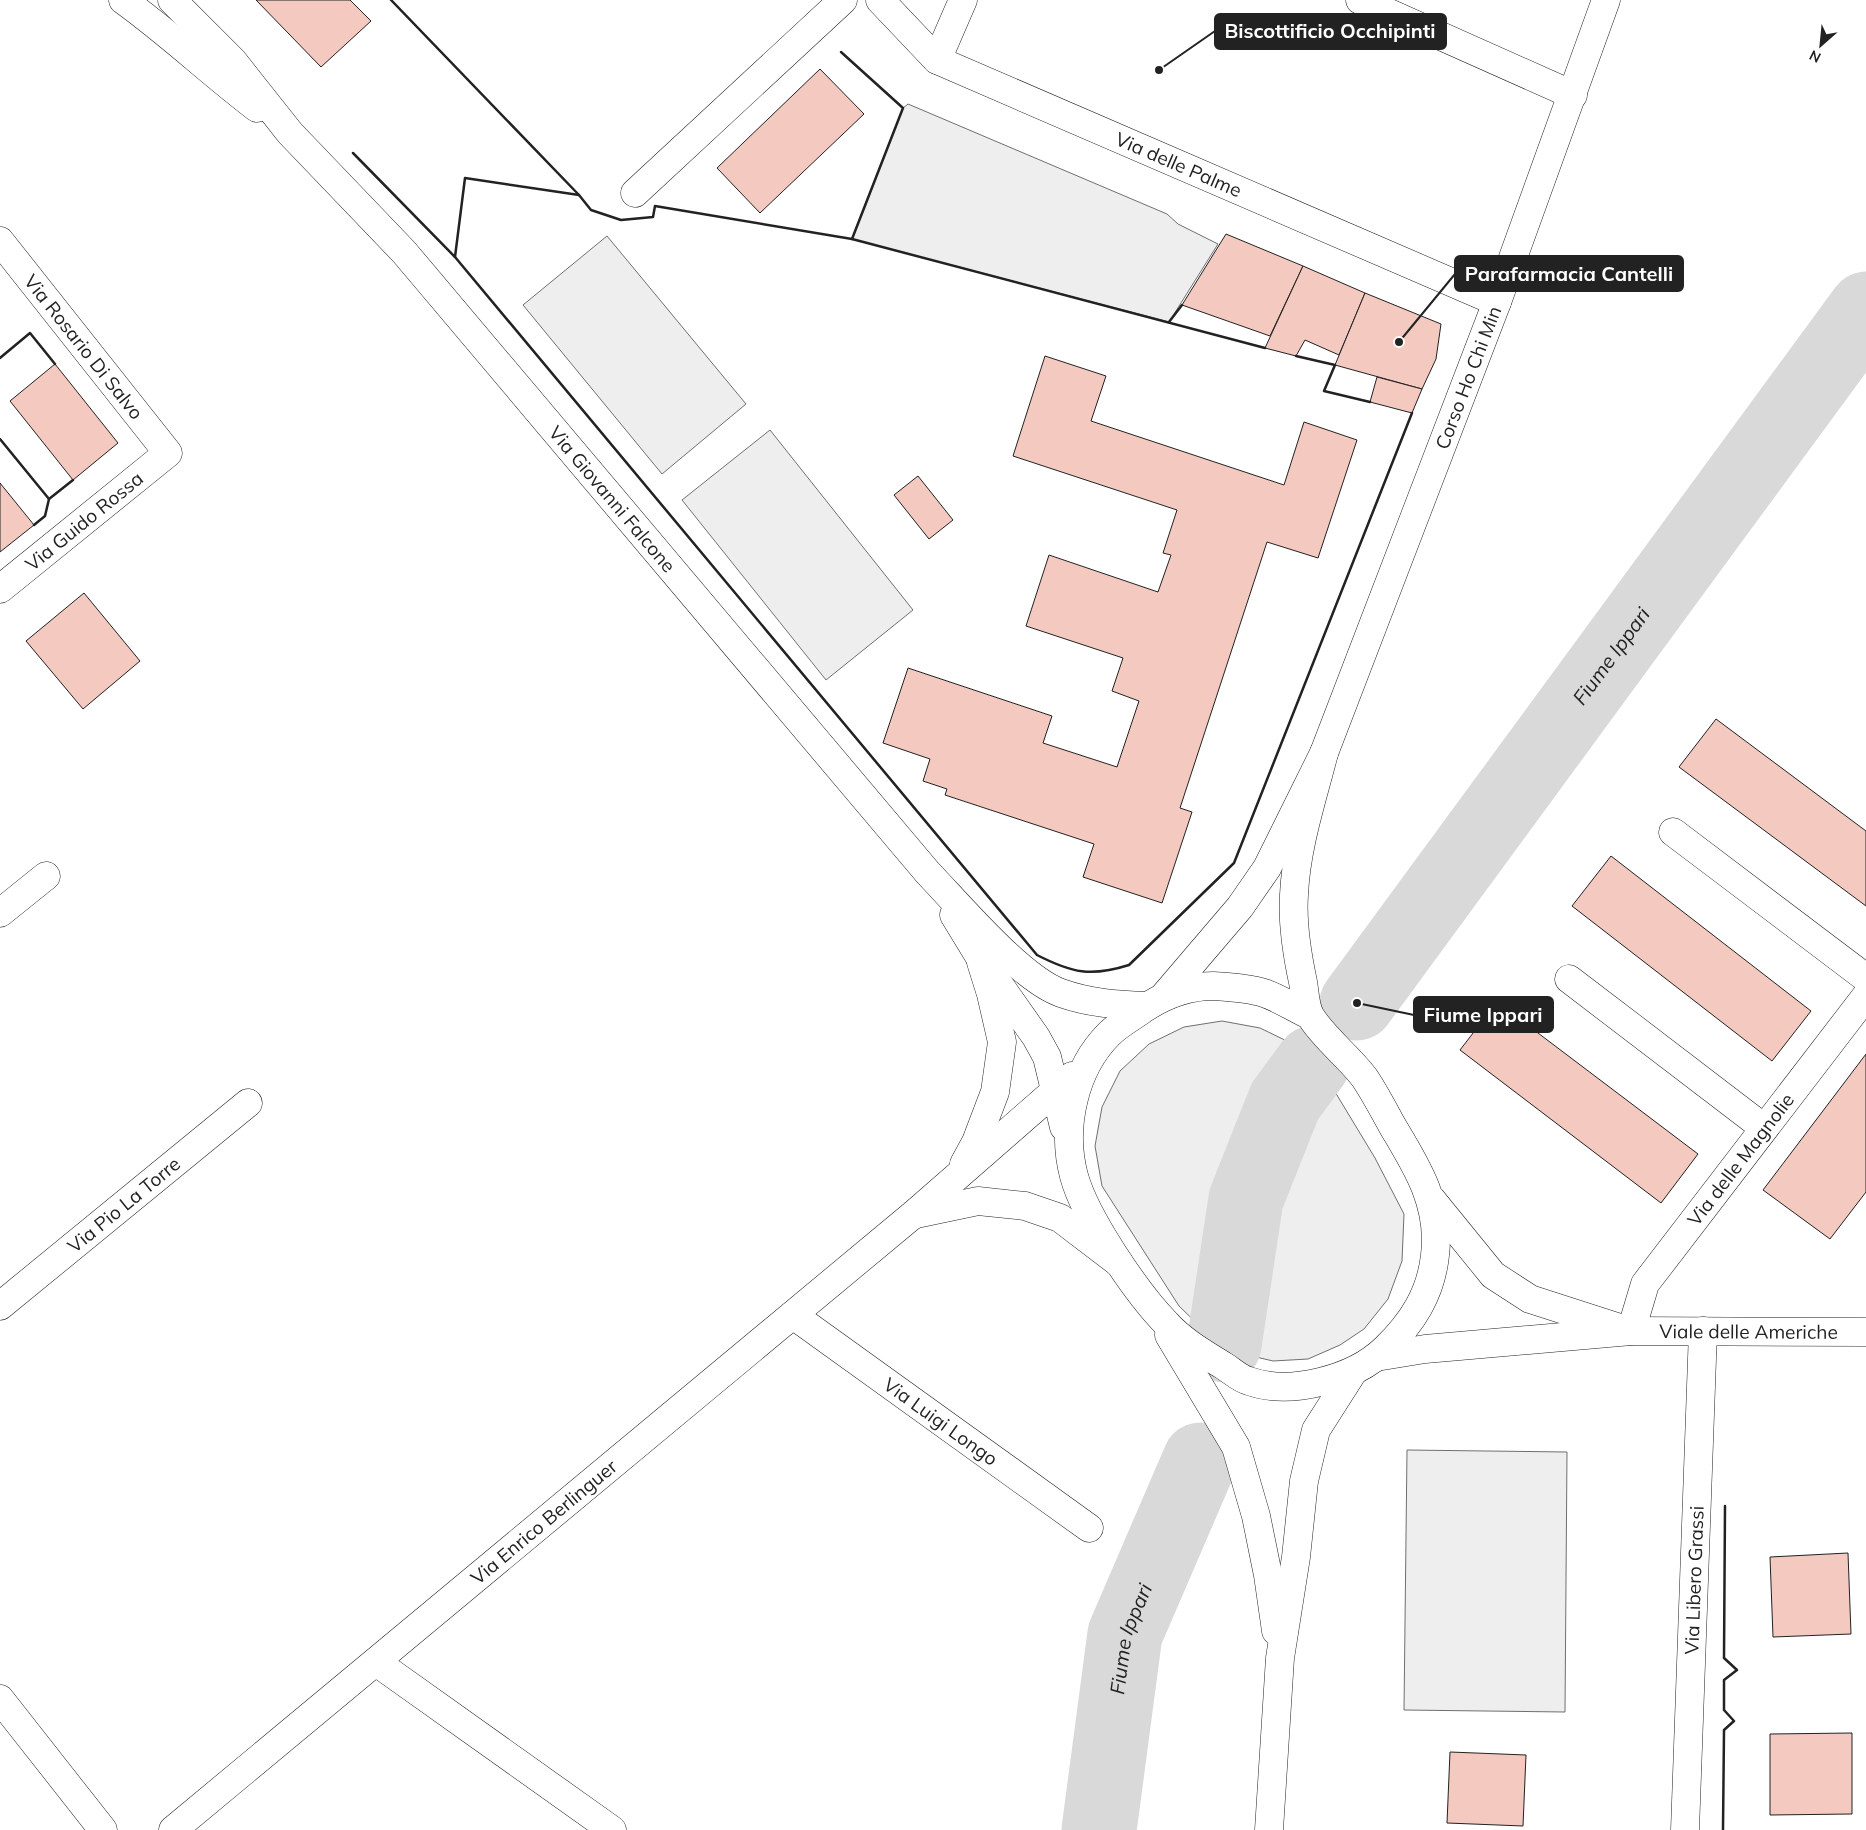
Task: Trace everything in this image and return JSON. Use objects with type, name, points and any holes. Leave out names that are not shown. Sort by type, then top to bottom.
[{"type":"street","points":[[123,0],[164,30],[214,76],[290,133]]},
{"type":"street","points":[[172,0],[233,62],[290,133]]},
{"type":"street","points":[[635,193],[843,0]]},
{"type":"street","name":"Via delle Palme","points":[[880,0],[937,60],[1497,302]]},
{"type":"street","points":[[937,60],[964,0]]},
{"type":"street","points":[[1360,0],[1573,95]]},
{"type":"street","name":"Corso Ho Chi Min","points":[[1324,753],[1497,302],[1606,0]]},
{"type":"street","name":"Via Giovanni Falcone","points":[[290,133],[404,252],[928,873]]},
{"type":"street","name":"Via Rosario Di Salvo","points":[[0,241],[168,453]]},
{"type":"street","name":"Via Guido Rossa","points":[[0,589],[168,453]]},
{"type":"street","points":[[1069,1150],[1070,1117],[1078,1085],[1089,1061],[1109,1034],[1156,1001],[1240,907],[1266,868],[1324,753]]},
{"type":"street","points":[[1309,1015],[1296,949],[1294,896],[1300,843],[1324,753]]},
{"type":"street","points":[[1673,832],[1866,978]]},
{"type":"street","points":[[928,873],[1022,970],[1059,993],[1099,1004],[1156,1001],[1211,986],[1262,992],[1309,1015],[1364,1077],[1422,1175],[1432,1200],[1436,1227],[1435,1256],[1427,1290],[1405,1329],[1376,1357],[1353,1372],[1326,1381],[1286,1386],[1248,1381],[1192,1346],[1166,1324],[1122,1265],[1084,1202],[1074,1176],[1056,1089],[1047,1057],[1036,1036],[979,956],[928,873]]},
{"type":"street","points":[[0,913],[46,876]]},
{"type":"street","points":[[956,1178],[976,1142],[995,1092],[1002,1042],[992,994],[979,956]]},
{"type":"street","points":[[1568,979],[1764,1128]]},
{"type":"street","name":"Via delle Magnolie","points":[[1631,1331],[1645,1284],[1866,996]]},
{"type":"street","name":"Via Enrico Berlinguer","points":[[173,1830],[914,1214],[1089,1061]]},
{"type":"street","name":"Via Pio La Torre","points":[[0,1306],[248,1103]]},
{"type":"street","points":[[1432,1200],[1493,1275],[1530,1299],[1631,1331]]},
{"type":"street","points":[[914,1214],[978,1202],[1025,1206],[1060,1218],[1122,1265]]},
{"type":"street","points":[[1150,1304],[1236,1447],[1256,1516],[1268,1575],[1280,1658]]},
{"type":"street","name":"Via Luigi Longo","points":[[793,1315],[1089,1528]]},
{"type":"street","points":[[1376,1357],[1424,1349],[1631,1331]]},
{"type":"street","name":"Viale delle Americhe","points":[[1631,1331],[1866,1332]]},
{"type":"street","name":"Via Libero Grassi","points":[[1685,1830],[1703,1331]]},
{"type":"street","points":[[1269,1830],[1280,1658],[1296,1556],[1304,1481],[1316,1430],[1353,1372]]},
{"type":"street","points":[[376,1662],[612,1830]]},
{"type":"street","points":[[0,1699],[103,1830]]},
{"type":"shaded area","points":[[908,104],[1167,214],[1178,224],[1218,244],[1169,322],[852,239],[903,108]]},
{"type":"shaded area","points":[[607,236],[746,404],[662,474],[523,305]]},
{"type":"shaded area","points":[[770,430],[913,610],[826,680],[682,500]]},
{"type":"shaded area","points":[[1222,1021],[1260,1028],[1295,1045],[1323,1072],[1375,1158],[1404,1214],[1402,1261],[1388,1299],[1364,1329],[1340,1345],[1308,1359],[1273,1361],[1239,1353],[1209,1335],[1179,1306],[1102,1186],[1095,1146],[1102,1107],[1120,1071],[1149,1044],[1184,1027]]},
{"type":"shaded area","points":[[1407,1450],[1567,1452],[1565,1712],[1404,1710]]},
{"type":"building","points":[[256,0],[350,0],[371,21],[321,67]]},
{"type":"building","points":[[820,69],[864,114],[760,213],[717,168]]},
{"type":"building","points":[[1226,234],[1303,266],[1270,336],[1182,305]]},
{"type":"building","points":[[1303,266],[1365,293],[1339,355],[1305,340],[1296,356],[1265,348]]},
{"type":"building","points":[[1365,293],[1441,324],[1436,359],[1422,389],[1335,365]]},
{"type":"building","points":[[1045,356],[1106,376],[1091,421],[1284,485],[1304,422],[1357,440],[1318,558],[1267,542],[1180,808],[1192,812],[1162,903],[1083,877],[1094,844],[945,795],[947,789],[923,781],[930,759],[883,743],[908,668],[1052,716],[1043,743],[1117,767],[1139,701],[1112,691],[1123,658],[1026,626],[1049,555],[1158,592],[1171,555],[1163,553],[1177,510],[1013,456]]},
{"type":"building","points":[[55,364],[118,443],[73,480],[10,401]]},
{"type":"building","points":[[1377,377],[1422,389],[1412,413],[1370,402]]},
{"type":"building","points":[[918,476],[953,520],[929,539],[894,495]]},
{"type":"building","points":[[0,483],[34,525],[0,552]]},
{"type":"building","points":[[84,593],[140,661],[83,709],[26,641]]},
{"type":"building","points":[[1716,719],[1866,831],[1866,906],[1679,767]]},
{"type":"building","points":[[1611,856],[1811,1011],[1772,1061],[1572,906]]},
{"type":"building","points":[[1497,1002],[1698,1154],[1661,1203],[1460,1050]]},
{"type":"building","points":[[1866,1054],[1866,1192],[1830,1239],[1763,1190]]},
{"type":"building","points":[[1848,1553],[1851,1634],[1773,1637],[1770,1557]]},
{"type":"building","points":[[1852,1733],[1852,1814],[1770,1815],[1770,1734]]},
{"type":"building","points":[[1450,1752],[1526,1755],[1523,1826],[1447,1823]]},
{"type":"waterway","name":"Fiume Ippari","points":[[1357,1003],[1866,309]]},
{"type":"waterway","name":"Fiume Ippari","points":[[1224,1345],[1246,1199],[1285,1101],[1313,1063]]},
{"type":"waterway","name":"Fiume Ippari","points":[[1099,1830],[1125,1634],[1200,1460]]},
{"type":"wall","points":[[391,0],[579,195],[591,210],[621,220],[653,217],[655,206],[852,239],[1265,348]]},
{"type":"wall","points":[[841,52],[903,108],[852,239]]},
{"type":"wall","points":[[353,153],[455,257],[1037,955],[1071,969],[1092,972],[1116,969],[1129,965],[1234,863],[1412,413]]},
{"type":"wall","points":[[455,257],[465,178],[579,195]]},
{"type":"wall","points":[[1169,322],[1182,305]]},
{"type":"wall","points":[[0,358],[30,333],[55,364]]},
{"type":"wall","points":[[1296,356],[1335,365],[1324,391],[1370,402]]},
{"type":"wall","points":[[0,439],[49,499]]},
{"type":"wall","points":[[34,525],[45,516],[49,499],[73,480]]},
{"type":"wall","points":[[1723,1830],[1724,1730],[1734,1721],[1724,1710],[1724,1680],[1737,1670],[1724,1658],[1725,1506]]},
{"type":"place","name":"Biscottificio Occhipinti","points":[[1159,70]]},
{"type":"place","name":"Parafarmacia Cantelli","points":[[1399,342]]},
{"type":"place","name":"Fiume Ippari","points":[[1357,1003]]}]
